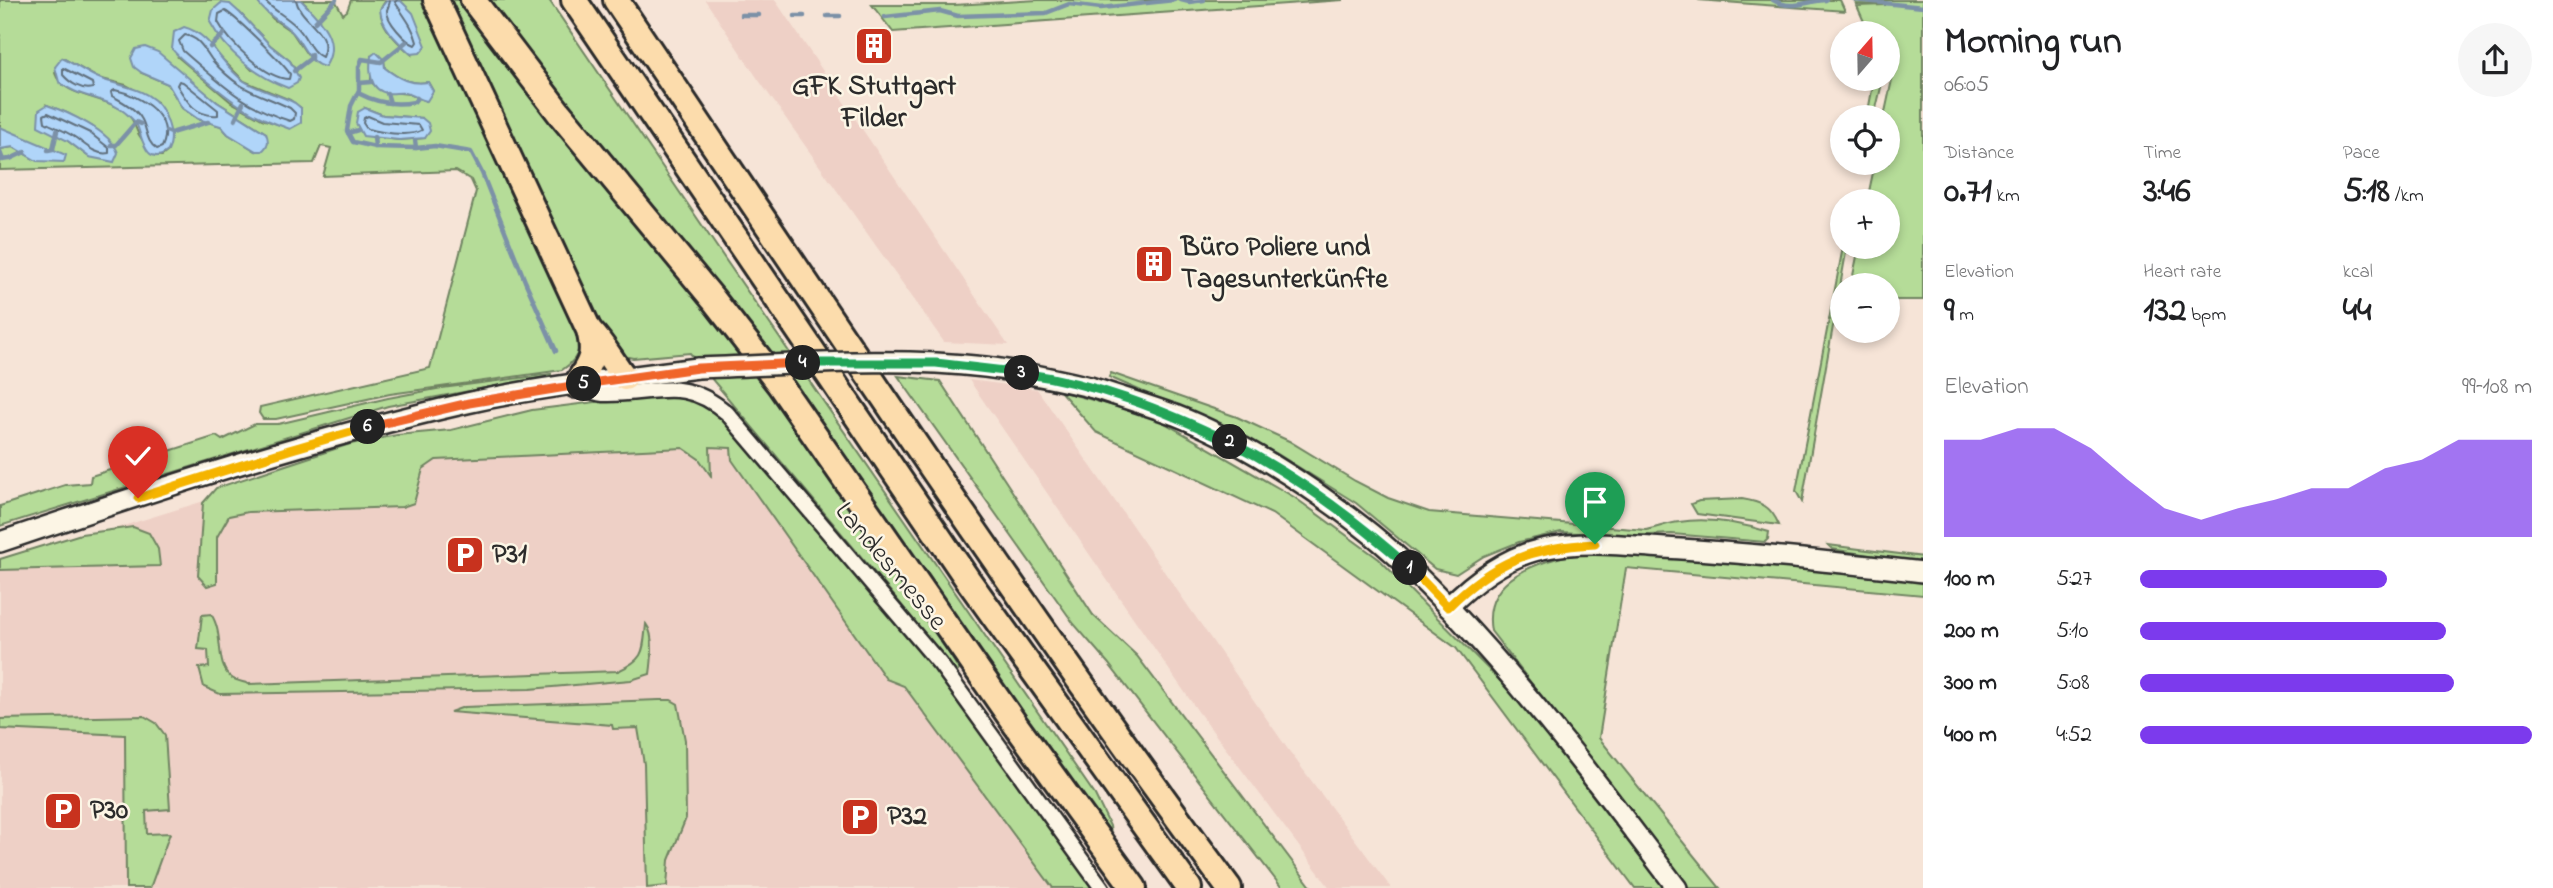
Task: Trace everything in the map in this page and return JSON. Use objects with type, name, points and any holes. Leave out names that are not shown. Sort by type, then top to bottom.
[{"type":"highway","points":[[436,0],[589,330],[593,354],[576,385]]},
{"type":"highway","points":[[474,0],[560,114],[713,299],[779,384],[1015,724],[1134,888]]},
{"type":"highway","points":[[574,0],[976,591],[1189,888]]},
{"type":"highway","points":[[616,0],[965,514],[1114,729],[1229,888]]},
{"type":"highway","points":[[589,330],[603,344],[611,361],[625,378]]},
{"type":"main road","points":[[0,542],[350,432],[469,403],[625,378],[698,368],[851,362],[936,363],[998,369],[1090,387],[1178,416],[1278,469],[1363,527],[1417,575],[1491,652],[1578,757],[1677,888]]},
{"type":"main road","points":[[1448,607],[1474,582],[1511,561],[1540,550],[1564,545],[1595,544],[1734,552],[1923,572]]},
{"type":"street","name":"Landesmesse","points":[[576,385],[601,394],[674,388],[712,400],[727,413],[940,664],[1102,888]]},
{"type":"shaded area","points":[[705,0],[775,0],[1008,345],[944,342]]},
{"type":"shaded area","points":[[969,380],[1037,389],[1287,748],[1391,888],[1330,888],[1197,710]]},
{"type":"shaded area","points":[[713,420],[1053,888],[0,888],[0,564],[230,493],[420,446]]},
{"type":"green space","points":[[0,0],[256,0],[273,19],[292,32],[306,53],[308,7],[301,0],[335,0],[343,14],[351,0],[387,0],[382,6],[383,21],[387,29],[411,54],[399,0],[425,0],[573,314],[579,338],[578,352],[562,370],[390,394],[276,419],[263,419],[259,413],[260,407],[430,368],[476,191],[471,180],[456,171],[323,176],[331,148],[321,146],[314,163],[0,170],[0,149],[13,147],[37,161],[0,127]],"holes":[[[240,13],[270,45],[290,61],[296,71],[252,70],[230,47]],[[212,45],[217,54],[244,81],[290,100],[301,108],[290,128],[262,119],[231,102],[178,57]],[[371,56],[384,60],[385,68],[400,78],[416,83],[428,82],[433,91],[426,101],[409,94],[382,91],[371,82]],[[63,58],[98,78],[126,85],[157,102],[168,151],[162,156],[155,156],[124,111],[75,92],[59,81],[55,73]],[[169,63],[217,102],[266,133],[256,151],[228,134],[221,126],[198,119],[182,108],[168,84],[142,73]],[[47,105],[93,127],[89,157],[68,141]],[[365,108],[383,115],[422,118],[425,138],[399,140],[374,137]]]},
{"type":"green space","points":[[445,0],[462,0],[722,323],[907,584],[959,670],[956,674],[900,603],[690,353],[633,358],[619,355],[591,311]]},
{"type":"green space","points":[[487,0],[549,0],[1095,795],[1110,826],[1112,843]]},
{"type":"green space","points":[[1038,0],[1343,0],[893,32],[872,5],[954,5]]},
{"type":"green space","points":[[1698,0],[1840,0],[1845,11]]},
{"type":"green space","points":[[1854,0],[1923,0],[1923,300],[1900,300],[1900,273],[1854,273],[1856,259],[1900,259],[1900,189],[1870,189],[1872,175],[1900,175],[1900,105],[1887,105],[1890,91],[1900,91],[1900,21],[1864,21],[1857,6],[1886,5],[1856,4]]},
{"type":"green space","points":[[1872,91],[1880,91],[1877,105],[1869,105]]},
{"type":"green space","points":[[1841,259],[1845,259],[1842,273],[1838,273]]},
{"type":"green space","points":[[1830,314],[1830,343],[1802,502],[1796,491]]},
{"type":"green space","points":[[1111,373],[1237,417],[1289,441],[1388,498],[1429,512],[1646,530],[1675,523],[1713,521],[1769,532],[1768,539],[1765,542],[1672,534],[1628,536],[1561,532],[1519,542],[1484,556],[1456,574],[1435,569],[1356,503],[1276,453],[1109,377]]},
{"type":"green space","points":[[551,374],[388,406],[0,526],[0,506],[65,485],[90,483],[91,476],[216,436],[222,440],[255,424],[278,424],[442,388]]},
{"type":"green space","points":[[898,376],[940,381],[1093,615],[1137,656],[1312,888],[1282,888],[1108,663],[1074,624]]},
{"type":"green space","points":[[1060,391],[1154,417],[1294,497],[1379,559],[1517,698],[1664,888],[1635,888],[1456,648],[1272,514],[1096,432]]},
{"type":"green space","points":[[667,393],[686,396],[714,407],[937,670],[1094,888],[1053,888],[904,686],[886,679],[732,460],[731,448],[710,447],[711,476],[699,459],[683,448],[436,460],[423,469],[414,503],[402,507],[248,512],[229,516],[217,537],[217,583],[207,586],[198,576],[203,503],[216,488],[350,444],[397,435],[451,430],[532,410]]},
{"type":"green space","points":[[1742,499],[1765,506],[1773,513],[1779,525],[1697,514],[1691,504],[1699,501]]},
{"type":"green space","points":[[133,527],[149,533],[158,549],[160,566],[0,570],[0,559],[81,534]]},
{"type":"green space","points":[[1828,545],[1923,557],[1923,564],[1832,549]]},
{"type":"green space","points":[[1581,552],[1923,580],[1923,595],[1626,568],[1599,738],[1720,888],[1689,888],[1491,631],[1490,612],[1495,597],[1504,584],[1532,567]]},
{"type":"green space","points":[[211,614],[218,631],[223,665],[234,679],[249,684],[618,671],[633,663],[641,654],[646,624],[652,641],[651,668],[650,674],[631,680],[530,689],[220,694],[204,687],[199,668],[209,667],[208,650],[198,649],[202,615]]},
{"type":"green space","points":[[671,700],[678,704],[685,740],[686,818],[669,860],[667,886],[647,888],[644,764],[638,728],[613,729],[612,725],[450,712],[464,707]]},
{"type":"green space","points":[[144,716],[156,723],[165,735],[170,809],[146,811],[147,834],[170,833],[150,888],[126,888],[125,735],[0,729],[0,719]]},
{"type":"water","points":[[256,0],[301,0],[321,23],[330,39],[330,57],[325,67],[314,62],[290,30]]},
{"type":"water","points":[[387,0],[401,1],[413,13],[426,46],[420,53],[411,54],[383,22],[380,9]]},
{"type":"water","points":[[221,3],[230,4],[270,45],[290,61],[299,78],[297,83],[288,88],[276,83],[253,70],[233,53],[210,22],[213,10]]},
{"type":"water","points":[[184,27],[209,43],[244,81],[295,103],[301,108],[301,123],[290,129],[263,118],[242,107],[212,85],[172,49],[174,32]]},
{"type":"water","points":[[145,47],[158,52],[217,102],[266,133],[268,143],[264,149],[256,151],[228,134],[221,126],[198,119],[182,108],[168,84],[134,67],[131,58],[136,49]]},
{"type":"water","points":[[376,52],[384,60],[385,68],[395,75],[411,82],[428,82],[433,91],[427,101],[377,88],[370,67],[371,56]]},
{"type":"water","points":[[62,58],[96,77],[140,91],[156,102],[163,110],[170,128],[168,151],[154,156],[149,153],[136,123],[128,115],[111,104],[76,92],[59,82],[55,67]]},
{"type":"water","points":[[47,105],[76,117],[107,137],[118,153],[114,162],[89,157],[68,141],[38,126],[39,110]]},
{"type":"water","points":[[365,108],[383,115],[422,118],[428,123],[430,131],[425,138],[399,140],[363,136],[356,123],[358,112]]},
{"type":"water","points":[[0,127],[66,155],[64,162],[37,161],[13,147],[0,149]]},
{"type":"waterway","points":[[315,22],[336,0]]},
{"type":"waterway","points":[[885,17],[940,11],[958,16],[1046,13],[1069,4],[1101,8],[1174,0]]},
{"type":"waterway","points":[[1181,0],[1204,0]]},
{"type":"waterway","points":[[1773,0],[1786,5],[1826,0]]},
{"type":"waterway","points":[[1854,0],[1923,7]]},
{"type":"waterway","points":[[741,15],[759,15]]},
{"type":"waterway","points":[[795,16],[804,16]]},
{"type":"waterway","points":[[827,16],[840,16]]},
{"type":"waterway","points":[[210,47],[224,34]]},
{"type":"waterway","points":[[406,42],[381,62],[362,59],[359,67],[359,90],[351,106],[347,131],[353,142],[375,147],[435,146],[471,152],[556,351]]},
{"type":"waterway","points":[[294,71],[311,58],[311,54]]},
{"type":"waterway","points":[[359,83],[371,82]]},
{"type":"waterway","points":[[358,93],[392,103],[414,102],[417,98]]},
{"type":"waterway","points":[[387,93],[390,103]]},
{"type":"waterway","points":[[235,120],[243,103]]},
{"type":"waterway","points":[[111,145],[116,145],[136,122],[141,124]]},
{"type":"waterway","points":[[166,131],[171,133],[208,122]]},
{"type":"waterway","points":[[348,133],[358,130]]},
{"type":"waterway","points":[[48,150],[53,149],[57,131]]},
{"type":"waterway","points":[[374,137],[375,147]]},
{"type":"waterway","points":[[415,140],[416,148]]},
{"type":"waterway","points":[[0,152],[3,160]]},
{"type":"waterway","points":[[0,160],[25,152]]},
{"type":"place","name":"GFK Stuttgart Filder","points":[[874,46]]},
{"type":"place","name":"Büro Poliere und Tagesunterkünfte","points":[[1154,264]]},
{"type":"place","name":"P31","points":[[465,555]]},
{"type":"place","name":"P30","points":[[63,811]]},
{"type":"place","name":"P32","points":[[860,817]]},
{"type":"route","points":[[138,498],[350,432],[521,393],[698,368],[851,362],[936,363],[1036,374],[1090,387],[1178,416],[1245,450],[1313,491],[1363,527],[1448,607],[1474,582],[1520,556],[1564,545],[1595,544]]}]
